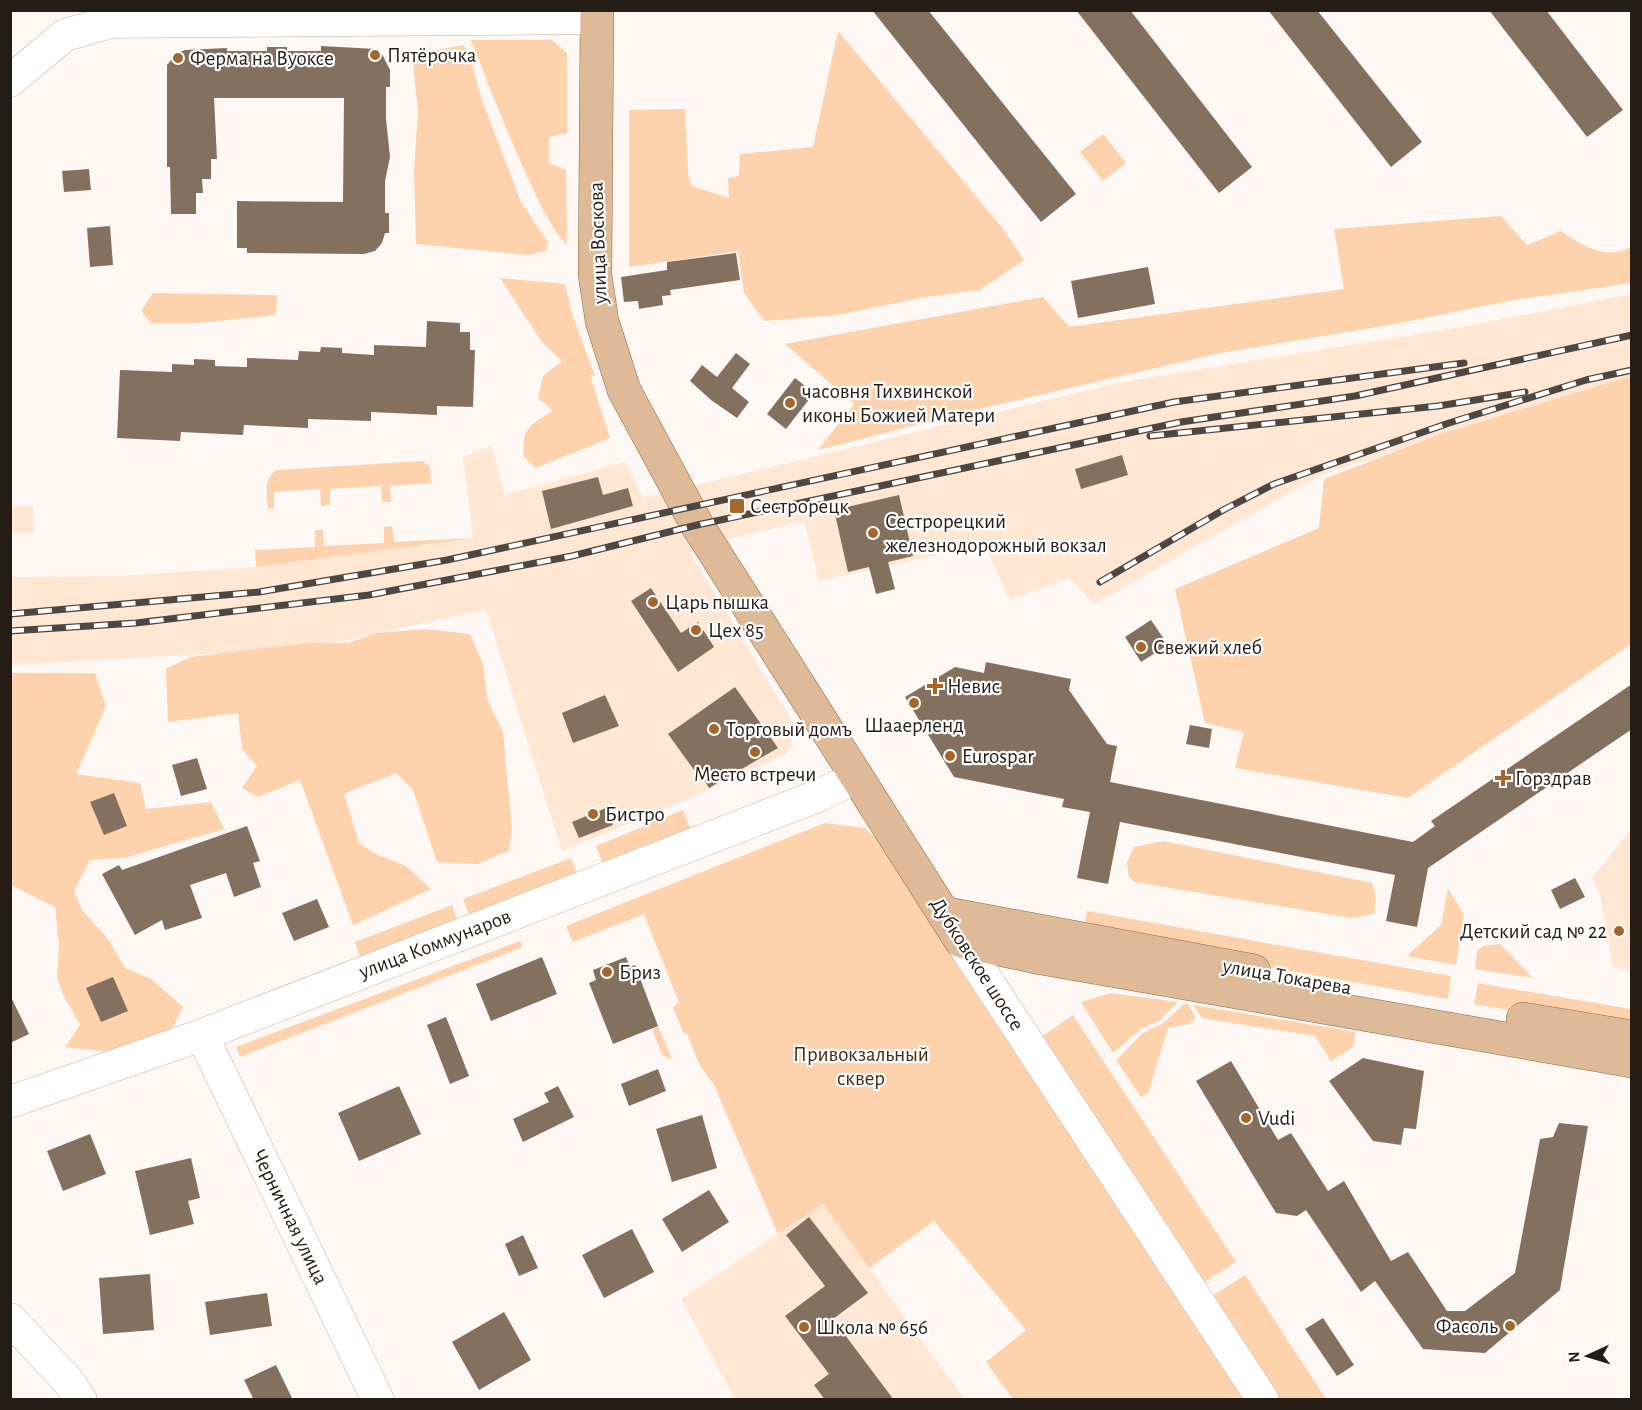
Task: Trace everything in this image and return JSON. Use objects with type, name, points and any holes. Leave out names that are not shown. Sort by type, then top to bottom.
[{"type":"main road","name":"улица Воскова","points":[[597,14],[597,297],[624,390],[697,525]]},
{"type":"main road","name":"Дубковское шоссе","points":[[697,525],[961,940]]},
{"type":"main road","name":"улица Токарева","points":[[943,913],[1426,1002],[1632,1037]]},
{"type":"main road","name":"улица Токарева","points":[[961,940],[1036,957],[1632,1061]]},
{"type":"street","points":[[10,81],[49,46],[65,35],[111,22],[597,14]]},
{"type":"street","name":"улица Коммунаров","points":[[10,1101],[202,1035],[820,795],[857,777]]},
{"type":"street","name":"Дубковское шоссе","points":[[961,940],[1263,1400]]},
{"type":"street","name":"Черничная улица","points":[[202,1035],[378,1400]]},
{"type":"street","points":[[10,1319],[69,1382],[81,1400]]},
{"type":"shaded area","points":[[1631,294],[1631,376],[1323,474],[1094,604],[1070,578],[1010,600],[984,545],[819,581],[804,521],[737,537],[690,553],[797,729],[787,753],[679,803],[562,851],[486,610],[307,648],[11,665],[11,577],[122,576],[256,567],[473,538],[463,457],[492,446],[504,495],[625,462],[643,498],[1122,382],[1462,327]]},
{"type":"shaded area","points":[[11,506],[33,506],[34,533],[11,533]]},
{"type":"shaded area","name":"Детский сад № 22","points":[[1631,829],[1632,971],[1613,967],[1600,895],[1592,878]]},
{"type":"shaded area","name":"Школа № 656","points":[[823,1204],[965,1399],[735,1399],[681,1299]]},
{"type":"green space","points":[[838,31],[1004,230],[1024,260],[980,290],[926,297],[837,315],[764,321],[744,293],[738,251],[629,267],[629,110],[685,109],[688,174],[692,186],[729,198],[728,178],[739,176],[740,154],[813,147]]},
{"type":"green space","points":[[471,40],[552,40],[567,53],[567,133],[549,137],[549,163],[566,170],[567,244],[557,233],[530,182]]},
{"type":"green space","points":[[463,45],[469,52],[481,97],[521,202],[548,242],[546,251],[528,255],[416,244],[414,170],[418,112],[413,63],[416,54]]},
{"type":"green space","points":[[1103,134],[1126,163],[1103,181],[1080,152]]},
{"type":"green space","points":[[1501,216],[1527,245],[1561,231],[1595,250],[1613,253],[1631,247],[1631,283],[1508,301],[1395,324],[1220,353],[975,410],[818,450],[854,404],[785,344],[1043,297],[1069,327],[1344,289],[1334,229]]},
{"type":"green space","points":[[500,278],[565,284],[573,317],[595,376],[590,375],[610,438],[536,468],[524,457],[524,440],[529,428],[553,411],[538,398],[543,376],[562,361],[542,342]]},
{"type":"green space","points":[[153,293],[277,295],[276,315],[198,323],[150,323],[141,311]]},
{"type":"green space","points":[[1631,376],[1631,644],[1408,798],[1235,768],[1244,732],[1205,723],[1175,589],[1319,528],[1324,479],[1441,434]]},
{"type":"green space","points":[[423,461],[430,467],[431,483],[390,486],[391,502],[382,502],[381,486],[330,489],[330,505],[321,506],[320,489],[274,492],[274,508],[268,509],[268,482],[277,470]]},
{"type":"green space","points":[[392,526],[394,542],[473,538],[256,567],[255,550],[315,547],[315,530],[323,530],[324,546],[384,543],[384,527]]},
{"type":"green space","points":[[425,629],[470,634],[483,664],[487,699],[503,732],[512,828],[509,851],[477,864],[437,862],[413,790],[396,773],[344,794],[359,843],[376,854],[406,866],[431,889],[353,925],[300,780],[258,797],[242,788],[257,766],[242,749],[238,713],[168,722],[166,669],[191,657],[308,643],[348,643],[377,633]]},
{"type":"green space","points":[[10,673],[95,673],[106,706],[76,774],[140,783],[146,809],[211,802],[224,829],[124,858],[90,860],[74,891],[82,910],[108,939],[125,968],[151,979],[183,1007],[169,1035],[111,1052],[65,1047],[80,1025],[63,995],[57,977],[59,945],[55,907],[11,885]]},
{"type":"green space","points":[[683,810],[690,828],[603,864],[596,846]]},
{"type":"green space","name":"Привокзальный сквер","points":[[825,823],[865,828],[882,844],[1247,1399],[1013,1399],[986,1362],[1026,1330],[934,1221],[869,1268],[823,1204],[778,1234],[714,1085],[699,1064],[687,1033],[684,1034],[673,1007],[679,1003],[644,914],[573,942],[566,926]]},
{"type":"green space","points":[[1163,841],[1372,883],[1376,896],[1374,914],[1351,918],[1134,882],[1129,877],[1127,863],[1134,847]]},
{"type":"green space","points":[[571,858],[577,873],[469,915],[463,899]]},
{"type":"green space","points":[[1448,888],[1464,915],[1456,965],[1407,956],[1441,925]]},
{"type":"green space","points":[[452,905],[457,920],[360,957],[355,942]]},
{"type":"green space","points":[[1087,911],[1451,976],[1448,999],[1083,934]]},
{"type":"green space","points":[[520,941],[523,947],[240,1057],[236,1047]]},
{"type":"green space","points":[[1500,944],[1533,978],[1475,969],[1477,951],[1483,946]]},
{"type":"green space","points":[[1478,983],[1631,1009],[1631,1031],[1474,1004]]},
{"type":"green space","points":[[1111,993],[1178,1002],[1159,1021],[1142,1028],[1113,1053],[1081,1002]]},
{"type":"green space","points":[[1184,1004],[1188,1004],[1196,1018],[1189,1024],[1168,1028],[1148,1093],[1141,1097],[1116,1060],[1143,1033],[1162,1024]]},
{"type":"green space","points":[[1193,1005],[1356,1032],[1353,1047],[1331,1061],[1315,1036],[1202,1018]]},
{"type":"green space","points":[[1073,1015],[1236,1262],[1198,1286],[1037,1040]]},
{"type":"green space","points":[[658,1026],[672,1059],[662,1055],[652,1029]]},
{"type":"green space","points":[[1245,1275],[1326,1399],[1271,1399],[1206,1300]]},
{"type":"building","points":[[872,10],[928,10],[1076,194],[1041,222]]},
{"type":"building","points":[[1076,10],[1130,10],[1252,167],[1219,193]]},
{"type":"building","points":[[1268,10],[1317,10],[1422,142],[1391,167]]},
{"type":"building","points":[[1489,10],[1546,10],[1623,110],[1587,137]]},
{"type":"building","points":[[321,46],[376,49],[382,54],[390,70],[390,87],[386,87],[386,119],[390,157],[385,181],[385,213],[389,213],[389,233],[385,233],[382,243],[375,251],[364,254],[247,253],[247,248],[237,248],[237,201],[343,202],[344,98],[214,98],[217,159],[211,159],[211,179],[202,179],[203,193],[196,193],[196,214],[171,214],[170,167],[167,167],[167,65],[177,53],[185,50],[227,48],[227,51],[267,51],[267,47],[287,47],[287,51],[321,51]]},
{"type":"building","points":[[89,169],[91,190],[64,192],[62,171]]},
{"type":"building","points":[[110,226],[113,265],[90,267],[87,228]]},
{"type":"building","points":[[736,253],[740,280],[670,290],[671,295],[662,296],[663,305],[639,309],[638,301],[624,302],[621,277],[667,270],[667,262]]},
{"type":"building","points":[[1148,267],[1155,304],[1078,318],[1071,281]]},
{"type":"building","points":[[427,321],[460,323],[460,332],[470,332],[470,350],[475,350],[473,407],[437,406],[437,415],[371,412],[371,421],[308,419],[308,428],[244,425],[243,435],[181,432],[180,441],[117,438],[120,370],[172,372],[172,364],[194,365],[194,359],[215,360],[215,366],[247,367],[247,358],[298,360],[299,351],[320,352],[321,347],[342,348],[342,353],[374,355],[374,345],[426,347]]},
{"type":"building","points":[[736,353],[750,364],[732,388],[749,402],[737,418],[711,400],[690,381],[702,365],[717,377]]},
{"type":"building","name":"часовня Тихвинской иконы Божией Матери","points":[[795,378],[814,393],[786,429],[767,414]]},
{"type":"building","points":[[1122,455],[1128,475],[1081,489],[1075,469]]},
{"type":"building","points":[[598,477],[603,495],[628,488],[633,506],[551,529],[542,491]]},
{"type":"building","name":"Сестрорецкий железнодорожный вокзал","points":[[899,495],[913,556],[888,562],[895,589],[876,594],[869,567],[848,572],[834,510]]},
{"type":"building","points":[[651,588],[681,633],[698,622],[714,647],[678,672],[631,601]]},
{"type":"building","points":[[1151,620],[1168,645],[1141,662],[1125,637]]},
{"type":"building","points":[[986,662],[1071,679],[1069,690],[1107,744],[1117,746],[1110,782],[1413,842],[1435,826],[1431,821],[1632,684],[1632,729],[1428,868],[1417,927],[1386,921],[1395,875],[1120,822],[1108,884],[1077,878],[1090,812],[1062,807],[1064,799],[954,777],[905,697],[955,667],[984,673]]},
{"type":"building","name":"Торговый домъ","points":[[735,687],[778,748],[709,788],[697,768],[694,770],[668,734]]},
{"type":"building","points":[[605,695],[619,726],[573,743],[562,713]]},
{"type":"building","points":[[1190,725],[1212,729],[1209,748],[1186,744]]},
{"type":"building","points":[[197,758],[207,789],[181,796],[172,765]]},
{"type":"building","points":[[114,793],[127,826],[104,835],[90,802]]},
{"type":"building","points":[[606,808],[613,825],[579,838],[572,822]]},
{"type":"building","points":[[247,826],[260,861],[253,863],[261,887],[234,897],[226,873],[190,885],[202,918],[165,930],[162,920],[135,935],[102,874],[119,865],[122,870]]},
{"type":"building","points":[[1575,878],[1585,897],[1560,909],[1551,890]]},
{"type":"building","points":[[317,899],[329,927],[294,941],[282,913]]},
{"type":"building","points":[[542,957],[557,994],[491,1021],[476,984]]},
{"type":"building","points":[[626,957],[630,967],[635,965],[658,1026],[613,1044],[589,983],[596,980],[593,970]]},
{"type":"building","points":[[113,977],[128,1011],[101,1022],[86,988]]},
{"type":"building","points":[[10,995],[29,1034],[10,1043]]},
{"type":"building","points":[[446,1017],[469,1076],[450,1084],[427,1025]]},
{"type":"building","points":[[1363,1058],[1424,1071],[1416,1129],[1404,1128],[1401,1145],[1373,1141],[1329,1081]]},
{"type":"building","points":[[1231,1061],[1278,1140],[1291,1133],[1328,1191],[1344,1181],[1391,1261],[1408,1252],[1447,1311],[1465,1311],[1515,1273],[1540,1139],[1553,1137],[1559,1123],[1588,1126],[1560,1290],[1485,1353],[1423,1349],[1375,1281],[1361,1292],[1306,1210],[1297,1216],[1276,1213],[1196,1081]]},
{"type":"building","points":[[658,1069],[666,1091],[629,1106],[621,1084]]},
{"type":"building","points":[[399,1086],[421,1134],[359,1161],[338,1113]]},
{"type":"building","points":[[558,1086],[574,1117],[523,1142],[513,1119],[549,1102],[544,1093]]},
{"type":"building","points":[[702,1115],[717,1168],[672,1182],[656,1129]]},
{"type":"building","points":[[90,1134],[106,1174],[63,1191],[47,1151]]},
{"type":"building","points":[[191,1158],[200,1198],[188,1201],[194,1224],[150,1235],[135,1171]]},
{"type":"building","points":[[709,1190],[729,1222],[682,1252],[662,1219]]},
{"type":"building","points":[[809,1217],[868,1293],[833,1319],[894,1400],[825,1400],[814,1385],[829,1374],[785,1316],[825,1286],[786,1235]]},
{"type":"building","points":[[632,1229],[654,1272],[604,1298],[582,1255]]},
{"type":"building","points":[[523,1235],[538,1268],[519,1276],[505,1244]]},
{"type":"building","points":[[150,1274],[154,1330],[103,1334],[99,1278]]},
{"type":"building","points":[[267,1293],[272,1326],[210,1335],[205,1302]]},
{"type":"building","points":[[504,1312],[531,1360],[479,1390],[452,1342]]},
{"type":"building","points":[[1323,1318],[1354,1365],[1337,1376],[1305,1329]]},
{"type":"building","points":[[276,1365],[293,1400],[254,1400],[244,1380]]},
{"type":"railway","points":[[10,631],[136,623],[369,595],[572,556],[697,525],[1181,422],[1355,396],[1632,335]]},
{"type":"railway","points":[[10,614],[259,592],[447,560],[1174,402],[1464,363]]},
{"type":"railway","points":[[1100,582],[1225,509],[1274,484],[1449,423],[1586,380],[1632,370]]},
{"type":"railway","points":[[1150,436],[1438,406],[1525,392]]},
{"type":"place","name":"Пятёрочка","points":[[375,55]]},
{"type":"place","name":"Ферма на Вуоксе","points":[[178,58]]},
{"type":"place","name":"часовня Тихвинской иконы Божией Матери","points":[[790,403]]},
{"type":"place","name":"Сестрорецк","points":[[737,506]]},
{"type":"place","name":"Сестрорецкий железнодорожный вокзал","points":[[873,533]]},
{"type":"place","name":"Царь пышка","points":[[653,602]]},
{"type":"place","name":"Цех 85","points":[[696,630]]},
{"type":"place","name":"Свежий хлеб","points":[[1141,647]]},
{"type":"place","name":"Невис","points":[[935,686]]},
{"type":"place","name":"Шааерленд","points":[[914,703]]},
{"type":"place","name":"Торговый домъ","points":[[714,729]]},
{"type":"place","name":"Место встречи","points":[[755,752]]},
{"type":"place","name":"Eurospar","points":[[950,756]]},
{"type":"place","name":"Горздрав","points":[[1503,778]]},
{"type":"place","name":"Бистро","points":[[593,814]]},
{"type":"place","name":"Детский сад № 22","points":[[1619,931]]},
{"type":"place","name":"Бриз","points":[[607,972]]},
{"type":"place","name":"Vudi","points":[[1246,1118]]},
{"type":"place","name":"Фасоль","points":[[1510,1326]]},
{"type":"place","name":"Школа № 656","points":[[804,1327]]}]
